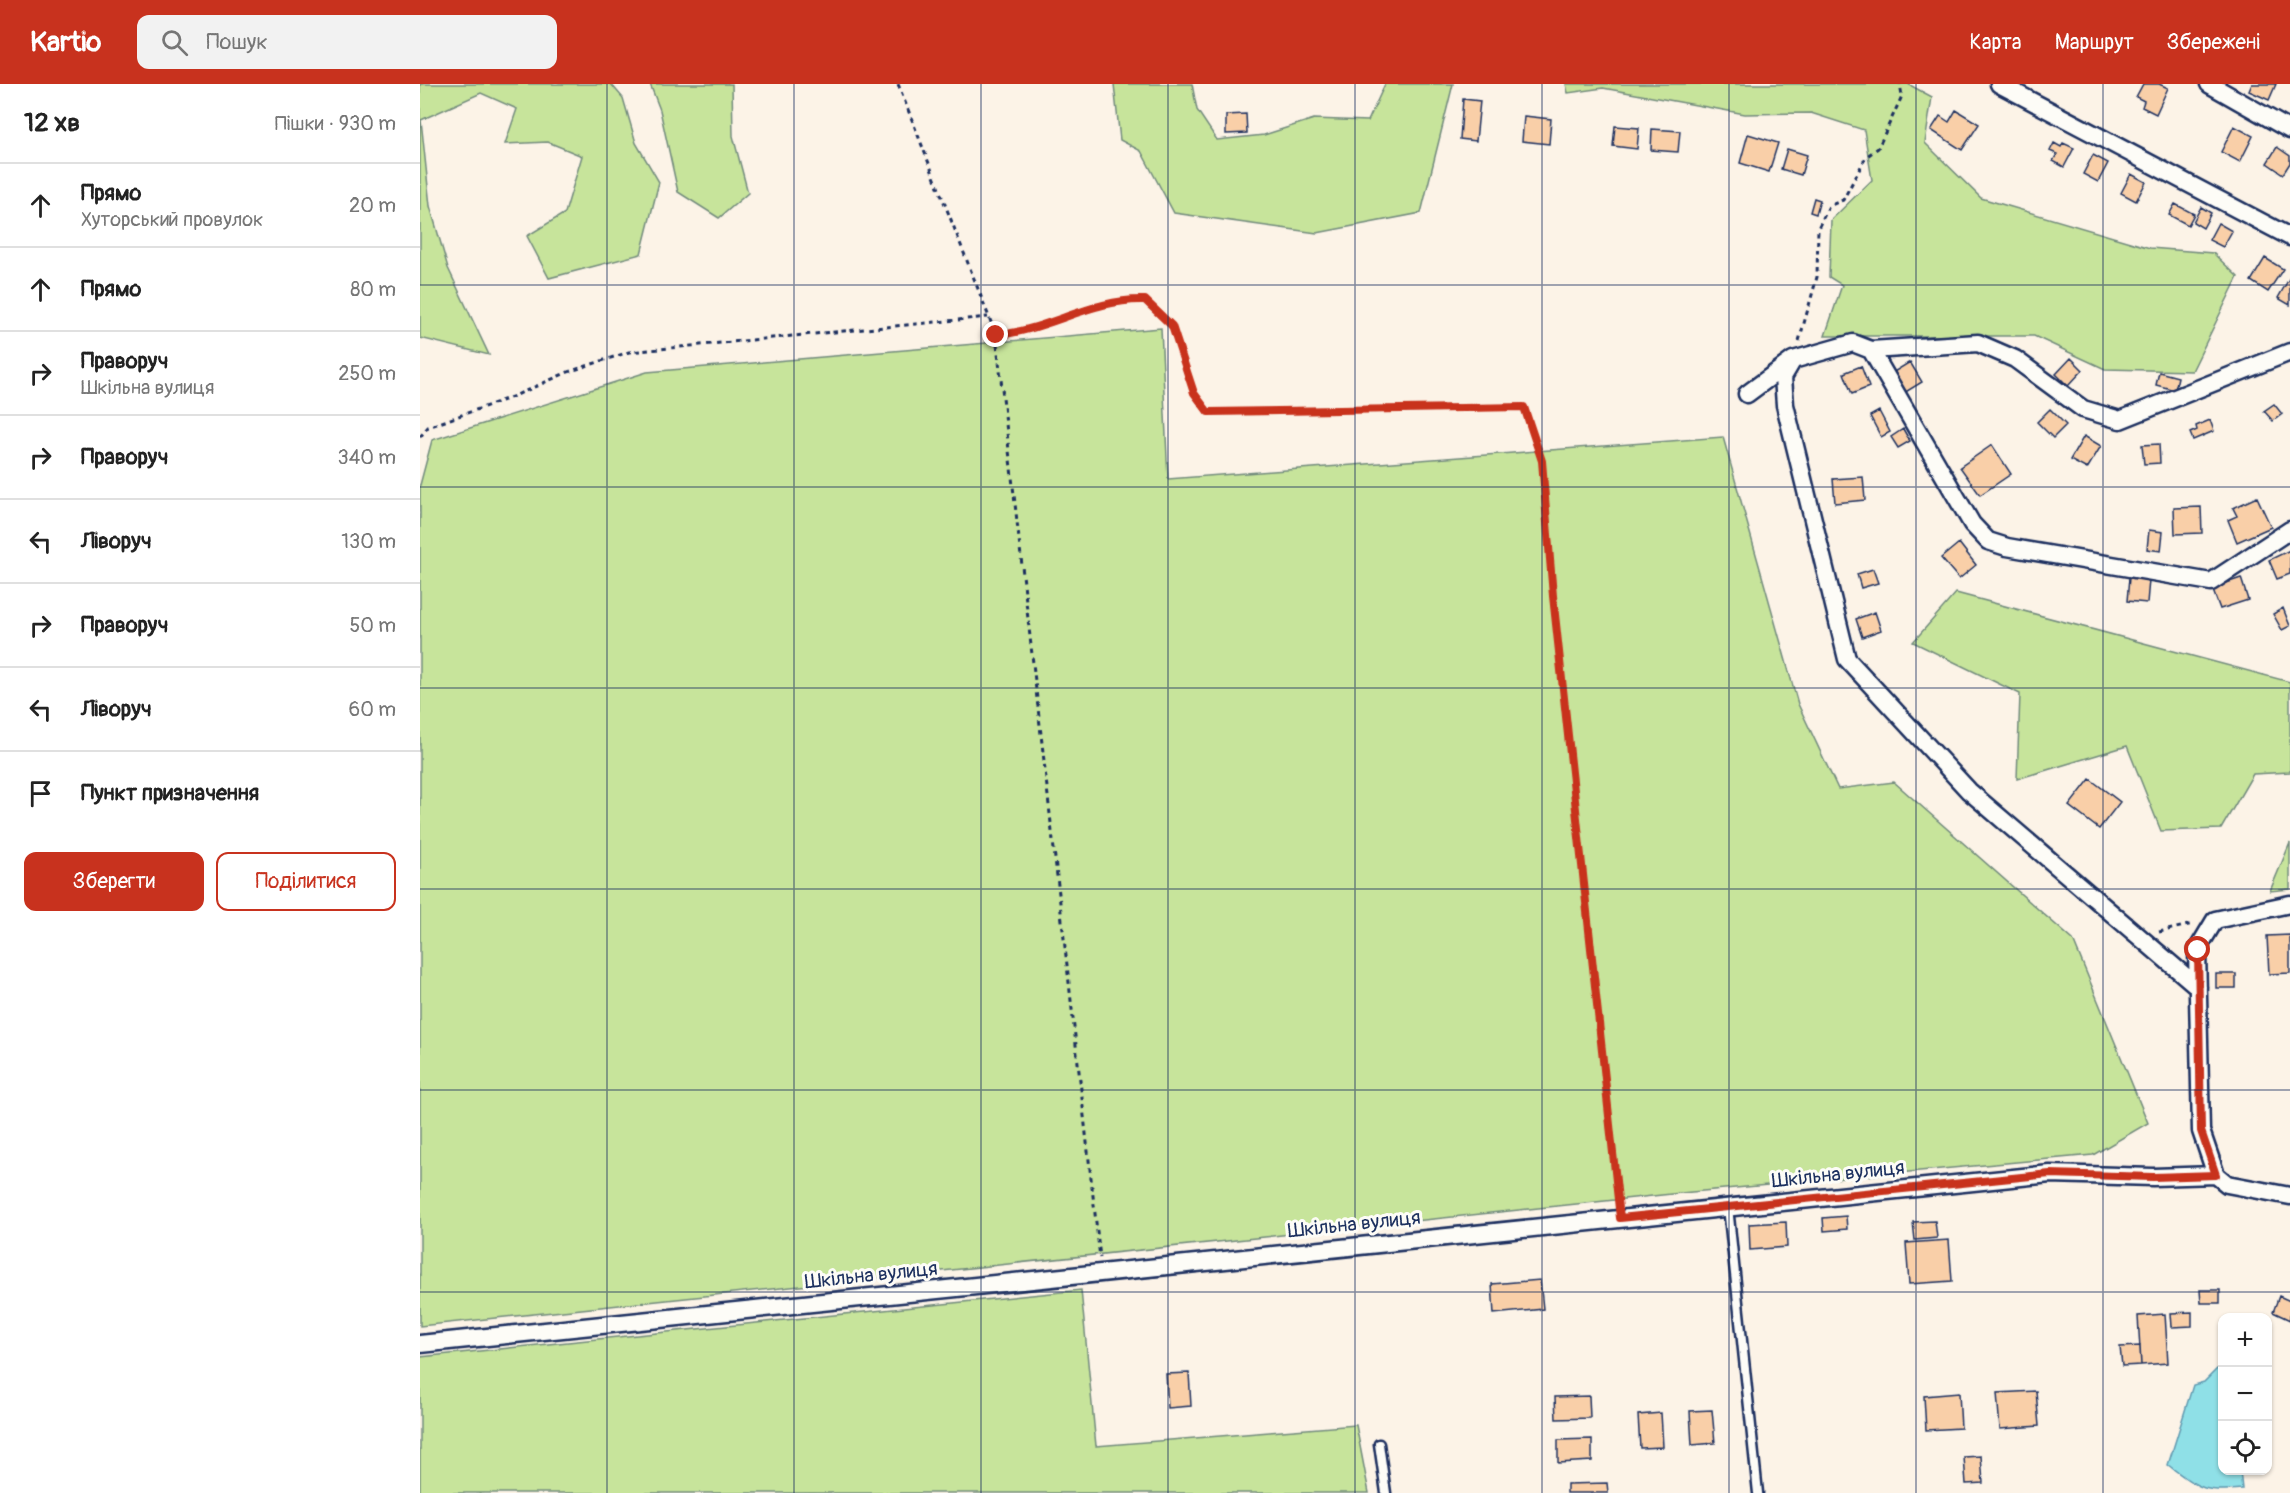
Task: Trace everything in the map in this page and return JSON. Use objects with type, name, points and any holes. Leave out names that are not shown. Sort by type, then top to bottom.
[{"type":"street","points":[[1999,84],[2290,237]]},
{"type":"street","points":[[2209,84],[2290,130]]},
{"type":"street","points":[[1747,394],[1793,360],[1853,343],[1871,350],[1978,343],[2015,359],[2083,409],[2120,420],[2290,352]]},
{"type":"street","points":[[1871,350],[1972,524],[1988,541],[2007,547],[2211,582],[2290,530]]},
{"type":"street","points":[[1793,360],[1783,377],[1785,405],[1847,659],[1969,790],[2198,987]]},
{"type":"street","points":[[2216,1175],[2201,1131],[2198,950],[2215,920],[2290,904]]},
{"type":"street","name":"Шкільна вулиця","points":[[420,1344],[2050,1174],[2153,1177],[2216,1175],[2227,1184],[2290,1196]]},
{"type":"lane","points":[[1728,1206],[1758,1493]]},
{"type":"lane","points":[[1379,1444],[1386,1493]]},
{"type":"path","points":[[898,84],[996,335],[1101,1272]]},
{"type":"path","points":[[1793,360],[1818,277],[1818,228],[1829,206],[1843,200],[1866,157],[1878,148],[1902,96],[1900,84]]},
{"type":"path","points":[[996,335],[1017,333],[1123,299],[1145,300],[1172,326],[1194,393],[1208,412],[1524,407],[1542,461],[1553,596],[1620,1218]]},
{"type":"path","points":[[420,437],[429,427],[512,397],[567,372],[628,352],[988,318]]},
{"type":"path","points":[[2139,936],[2215,920]]},
{"type":"green space","points":[[420,84],[611,84],[623,98],[636,143],[659,182],[641,254],[549,278],[527,236],[565,213],[582,156],[548,142],[505,144],[517,109],[481,93],[421,120],[430,206],[448,268],[489,355],[420,338]]},
{"type":"green space","points":[[650,84],[732,84],[733,136],[748,193],[719,218],[678,192],[660,110]]},
{"type":"green space","points":[[1114,84],[1192,84],[1197,110],[1217,140],[1264,135],[1314,119],[1368,121],[1385,84],[1453,84],[1421,213],[1317,233],[1174,213],[1141,151],[1120,140]]},
{"type":"green space","points":[[1566,84],[1908,84],[1932,97],[1925,143],[1981,198],[2150,248],[2213,253],[2238,277],[2192,371],[2105,369],[2034,336],[1825,336],[1842,285],[1829,277],[1831,220],[1872,180],[1864,130],[1811,113],[1745,114],[1603,88],[1568,93]]},
{"type":"green space","points":[[1161,328],[1168,479],[1723,437],[1798,704],[1838,789],[1894,782],[2073,940],[2148,1123],[2093,1155],[1681,1193],[420,1326],[420,485],[432,440],[647,372]]},
{"type":"green space","points":[[1956,593],[2290,682],[2290,772],[2253,774],[2221,829],[2161,831],[2127,746],[2017,779],[2020,694],[1913,642]]},
{"type":"green space","points":[[2290,843],[2290,889],[2270,891]]},
{"type":"green space","points":[[1081,1290],[1096,1446],[1356,1425],[1369,1493],[420,1493],[420,1357]]},
{"type":"water","points":[[2218,1369],[2218,1475],[2240,1475],[2242,1489],[2218,1490],[2202,1487],[2168,1465],[2193,1385],[2204,1382]]},
{"type":"building","points":[[2143,84],[2159,84],[2168,88],[2156,114],[2142,107],[2144,101],[2136,97]]},
{"type":"building","points":[[2252,84],[2276,84],[2269,100],[2249,91]]},
{"type":"building","points":[[1463,99],[1480,101],[1476,141],[1460,139]]},
{"type":"building","points":[[1956,110],[1979,124],[1962,150],[1931,130],[1940,116],[1949,122]]},
{"type":"building","points":[[1246,114],[1247,133],[1226,134],[1226,115]]},
{"type":"building","points":[[1524,116],[1551,119],[1549,144],[1522,141]]},
{"type":"building","points":[[1615,126],[1639,128],[1637,149],[1613,146]]},
{"type":"building","points":[[2234,126],[2253,136],[2240,162],[2221,152]]},
{"type":"building","points":[[1652,129],[1680,131],[1678,152],[1651,150]]},
{"type":"building","points":[[1748,134],[1778,143],[1769,172],[1740,163]]},
{"type":"building","points":[[2054,143],[2061,147],[2063,143],[2074,148],[2064,167],[2053,161],[2057,154],[2050,151]]},
{"type":"building","points":[[2277,147],[2290,156],[2290,163],[2283,174],[2267,163]]},
{"type":"building","points":[[1787,149],[1807,155],[1801,175],[1781,169]]},
{"type":"building","points":[[2093,155],[2108,163],[2098,182],[2083,174]]},
{"type":"building","points":[[2131,174],[2146,182],[2136,201],[2121,193]]},
{"type":"building","points":[[1814,198],[1820,200],[1816,214],[1810,212]]},
{"type":"building","points":[[2175,204],[2194,214],[2188,225],[2169,215]]},
{"type":"building","points":[[2201,207],[2211,213],[2203,228],[2193,222]]},
{"type":"building","points":[[2218,223],[2232,231],[2223,247],[2209,240]]},
{"type":"building","points":[[2265,258],[2283,269],[2268,292],[2251,281]]},
{"type":"building","points":[[2290,277],[2290,305],[2278,298]]},
{"type":"building","points":[[2071,358],[2083,370],[2068,386],[2056,374]]},
{"type":"building","points":[[1910,362],[1922,382],[1904,393],[1892,373]]},
{"type":"building","points":[[1861,366],[1869,387],[1852,394],[1844,373]]},
{"type":"building","points":[[2159,372],[2178,377],[2175,390],[2156,385]]},
{"type":"building","points":[[2274,404],[2282,414],[2273,421],[2264,411]]},
{"type":"building","points":[[2050,409],[2066,425],[2053,438],[2037,422]]},
{"type":"building","points":[[1879,411],[1890,432],[1881,437],[1870,416]]},
{"type":"building","points":[[2210,420],[2214,431],[2193,440],[2190,433],[2197,430],[2196,426]]},
{"type":"building","points":[[1903,429],[1910,441],[1898,448],[1891,437]]},
{"type":"building","points":[[2084,436],[2101,446],[2087,469],[2070,460]]},
{"type":"building","points":[[2159,444],[2160,463],[2144,464],[2142,445]]},
{"type":"building","points":[[1992,445],[2011,474],[1980,495],[1960,467]]},
{"type":"building","points":[[1863,477],[1865,500],[1835,503],[1833,479]]},
{"type":"building","points":[[2257,497],[2271,527],[2237,542],[2228,520],[2237,516],[2233,508]]},
{"type":"building","points":[[2201,507],[2202,533],[2175,534],[2174,508]]},
{"type":"building","points":[[2149,530],[2163,532],[2161,551],[2147,549]]},
{"type":"building","points":[[1959,543],[1976,565],[1959,579],[1941,558]]},
{"type":"building","points":[[2290,550],[2290,574],[2277,579],[2269,560]]},
{"type":"building","points":[[1873,569],[1878,583],[1861,588],[1857,574]]},
{"type":"building","points":[[2129,578],[2149,580],[2147,603],[2127,601]]},
{"type":"building","points":[[2241,578],[2248,600],[2220,609],[2212,588]]},
{"type":"building","points":[[2283,608],[2290,626],[2282,630],[2273,614]]},
{"type":"building","points":[[1875,612],[1881,630],[1862,637],[1856,619]]},
{"type":"building","points":[[2090,779],[2120,802],[2099,829],[2069,806]]},
{"type":"building","points":[[2290,935],[2290,973],[2269,974],[2267,936]]},
{"type":"building","points":[[2216,974],[2236,974],[2236,988],[2216,988]]},
{"type":"building","points":[[1846,1216],[1847,1229],[1824,1231],[1823,1218]]},
{"type":"building","points":[[1935,1221],[1937,1238],[1915,1240],[1913,1222]]},
{"type":"building","points":[[1786,1222],[1787,1247],[1750,1250],[1749,1224]]},
{"type":"building","points":[[1949,1240],[1952,1281],[1909,1284],[1906,1243]]},
{"type":"building","points":[[1540,1280],[1543,1309],[1494,1314],[1492,1284]]},
{"type":"building","points":[[2200,1290],[2220,1290],[2220,1303],[2201,1303]]},
{"type":"building","points":[[2279,1296],[2290,1301],[2290,1320],[2273,1312]]},
{"type":"building","points":[[2192,1312],[2192,1326],[2172,1327],[2171,1313]]},
{"type":"building","points":[[2165,1314],[2168,1363],[2141,1365],[2138,1316]]},
{"type":"building","points":[[2140,1346],[2141,1365],[2122,1366],[2120,1347]]},
{"type":"building","points":[[1189,1373],[1191,1406],[1168,1408],[1166,1374]]},
{"type":"building","points":[[2036,1391],[2039,1426],[2000,1429],[1997,1393]]},
{"type":"building","points":[[1959,1393],[1961,1428],[1926,1430],[1924,1396]]},
{"type":"building","points":[[1589,1396],[1590,1418],[1556,1419],[1555,1397]]},
{"type":"building","points":[[1712,1410],[1715,1443],[1692,1445],[1690,1411]]},
{"type":"building","points":[[1661,1413],[1663,1447],[1640,1448],[1638,1415]]},
{"type":"building","points":[[1592,1439],[1592,1461],[1558,1463],[1558,1440]]},
{"type":"building","points":[[1981,1456],[1983,1483],[1966,1484],[1964,1457]]},
{"type":"building","points":[[1607,1483],[1608,1493],[1567,1493],[1567,1484]]},
{"type":"route","points":[[996,335],[1017,333],[1123,299],[1145,300],[1172,326],[1194,393],[1208,412],[1524,407],[1542,461],[1553,596],[1620,1218],[2050,1174],[2128,1177],[2216,1175],[2201,1131],[2198,950]]}]
